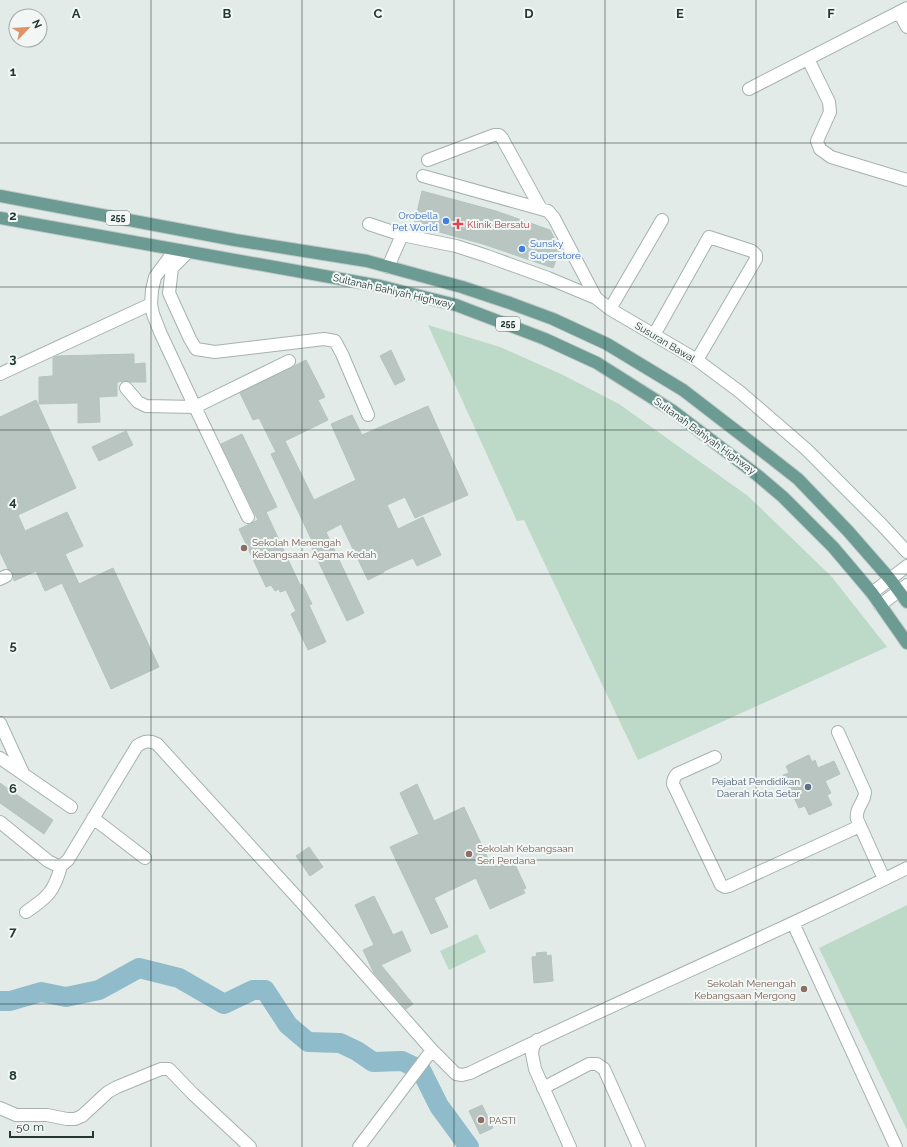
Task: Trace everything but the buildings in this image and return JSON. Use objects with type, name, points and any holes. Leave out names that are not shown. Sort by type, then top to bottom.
[{"type":"main road","name":"Sultanah Bahiyah Highway","points":[[0,196],[235,240],[367,261],[462,287],[553,319],[607,344],[683,390],[798,479],[848,531],[890,579],[903,588],[907,602]]},
{"type":"main road","name":"Sultanah Bahiyah Highway","points":[[0,218],[363,282],[456,305],[545,339],[597,363],[673,411],[757,475],[783,497],[833,547],[872,593],[907,643]]},
{"type":"street","points":[[749,89],[903,10],[907,27]]},
{"type":"street","points":[[808,59],[829,102],[830,112],[817,141],[820,149],[831,157],[907,180]]},
{"type":"street","points":[[428,160],[494,135],[499,135],[541,209]]},
{"type":"street","points":[[423,176],[548,211],[554,218],[596,298]]},
{"type":"street","points":[[610,309],[662,220]]},
{"type":"street","name":"Susuran Bawal","points":[[369,224],[402,235],[456,246],[487,256],[548,278],[596,298],[610,309],[697,360],[740,392],[806,449],[882,524],[907,552]]},
{"type":"street","points":[[388,267],[402,235]]},
{"type":"street","points":[[654,335],[709,237],[752,251],[756,255],[756,259],[697,360]]},
{"type":"street","points":[[175,250],[155,276],[151,304],[153,314],[195,407],[248,517]]},
{"type":"street","points":[[188,252],[172,268],[169,293],[196,349],[215,352],[324,339],[335,342],[342,354],[368,415]]},
{"type":"street","points":[[0,374],[151,304]]},
{"type":"street","points":[[126,388],[138,402],[146,406],[195,407],[289,361]]},
{"type":"street","points":[[872,593],[907,566]]},
{"type":"street","points":[[880,605],[903,588]]},
{"type":"street","points":[[0,724],[23,774]]},
{"type":"street","points":[[838,732],[865,792],[856,812],[857,819],[884,879]]},
{"type":"street","points":[[26,912],[46,898],[57,882],[61,866],[68,860],[137,746],[142,742],[150,741],[157,744],[303,904],[428,1055],[456,1074],[462,1075],[470,1073],[537,1040],[793,923],[907,868]]},
{"type":"street","points":[[716,757],[677,774],[674,777],[673,784],[721,885],[725,887],[860,826]]},
{"type":"street","points":[[0,758],[71,806]]},
{"type":"street","points":[[93,818],[145,858]]},
{"type":"street","points":[[0,822],[48,861],[61,866]]},
{"type":"street","points":[[793,923],[896,1147]]},
{"type":"street","points":[[537,1040],[533,1047],[533,1061],[543,1088],[570,1147]]},
{"type":"street","points":[[358,1147],[428,1055]]},
{"type":"street","points":[[543,1088],[589,1064],[597,1064],[604,1070],[639,1147]]},
{"type":"street","points":[[0,1108],[16,1115],[47,1115],[75,1119],[82,1116],[108,1092],[117,1087],[161,1069],[169,1069],[193,1094],[250,1147]]},
{"type":"green space","points":[[428,325],[500,347],[563,375],[619,404],[748,496],[831,576],[887,647],[638,760],[524,520],[517,521]]},
{"type":"green space","points":[[907,905],[907,1130],[819,948]]},
{"type":"green space","points":[[477,934],[486,952],[449,970],[440,951]]},
{"type":"waterway","points":[[0,1001],[10,1001],[41,992],[66,997],[99,990],[139,968],[179,978],[224,1004],[253,990],[265,990],[288,1025],[308,1042],[340,1043],[357,1051],[373,1062],[402,1061],[421,1070],[439,1106],[469,1147]]},
{"type":"place","name":"Orobella Pet World","points":[[446,221]]},
{"type":"place","name":"Klinik Bersatu","points":[[458,224]]},
{"type":"place","name":"Sunsky Superstore","points":[[522,249]]},
{"type":"place","name":"Sekolah Menengah Kebangsaan Agama Kedah","points":[[244,548]]},
{"type":"place","name":"Pejabat Pendidikan Daerah Kota Setar","points":[[808,787]]},
{"type":"place","name":"Sekolah Kebangsaan Seri Perdana","points":[[469,854]]},
{"type":"place","name":"Sekolah Menengah Kebangsaan Mergong","points":[[804,989]]},
{"type":"place","name":"PASTI","points":[[481,1120]]}]
